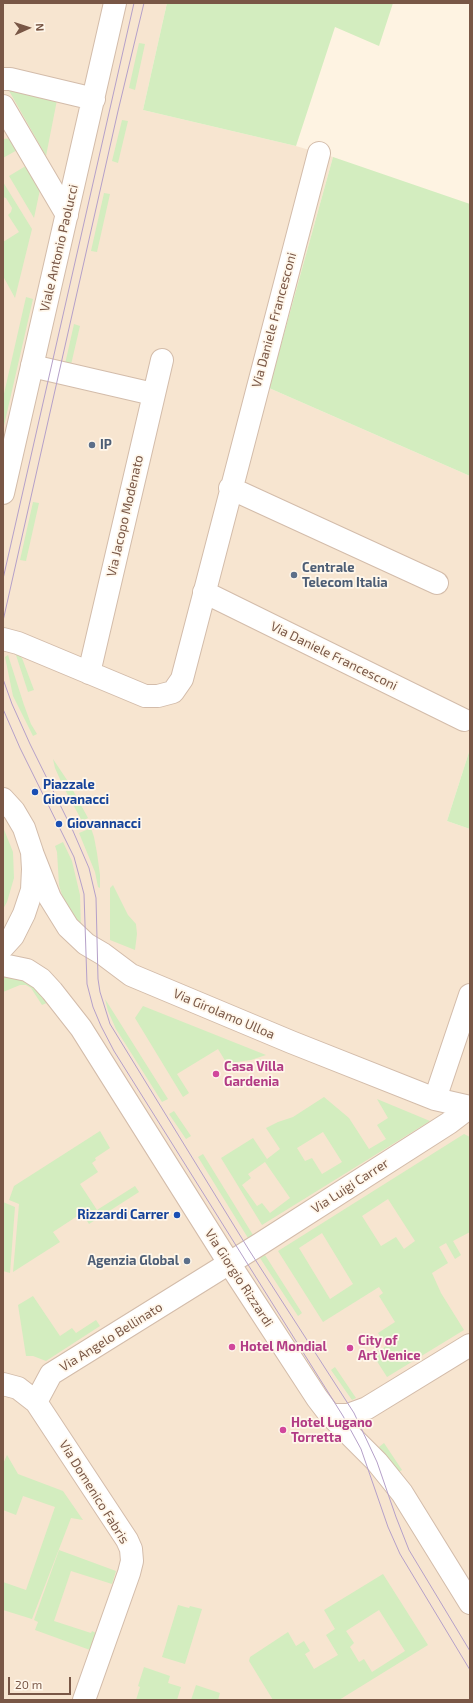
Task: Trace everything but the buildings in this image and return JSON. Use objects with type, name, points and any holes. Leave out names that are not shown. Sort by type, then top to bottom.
[{"type":"street","name":"Viale Antonio Paolucci","points":[[5,479],[115,3]]},
{"type":"street","points":[[3,80],[10,79],[94,99]]},
{"type":"street","points":[[3,106],[67,215]]},
{"type":"street","name":"Via Daniele Francesconi","points":[[3,639],[18,643],[146,696],[158,696],[173,692],[182,679],[230,488],[319,153]]},
{"type":"street","name":"Via Jacopo Modenato","points":[[89,673],[162,360]]},
{"type":"street","points":[[32,366],[153,394]]},
{"type":"street","points":[[230,488],[437,583]]},
{"type":"street","name":"Via Daniele Francesconi","points":[[204,592],[464,720]]},
{"type":"street","points":[[3,799],[19,818],[29,840],[32,852],[33,879],[29,903],[15,931],[3,947]]},
{"type":"street","name":"Via Girolamo Ulloa","points":[[32,852],[50,898],[68,927],[86,944],[103,954],[131,975],[291,1042],[436,1099],[470,1107]]},
{"type":"street","name":"Via Giorgio Rizzardi","points":[[3,965],[27,970],[41,980],[52,991],[81,1028],[317,1398],[330,1415],[373,1458],[402,1493],[470,1603]]},
{"type":"street","points":[[436,1099],[470,996]]},
{"type":"street","name":"Via Luigi Carrer","points":[[229,1262],[449,1123],[470,1107]]},
{"type":"street","name":"Via Angelo Bellinato","points":[[36,1402],[51,1374],[229,1262]]},
{"type":"street","points":[[330,1415],[348,1415],[367,1408],[470,1345]]},
{"type":"street","points":[[3,1384],[18,1388],[36,1402]]},
{"type":"street","name":"Via Domenico Fabris","points":[[36,1402],[127,1540],[131,1549],[132,1561],[129,1573],[84,1700]]},
{"type":"shaded area","points":[[3,3],[167,3],[143,110],[296,146],[333,157],[269,388],[470,476],[470,749],[447,821],[470,829],[470,1700],[3,1700]]},
{"type":"green space","points":[[167,3],[393,3],[379,46],[335,27],[296,146],[143,110]]},
{"type":"green space","points":[[139,43],[145,44],[135,90],[129,88]]},
{"type":"green space","points":[[8,89],[57,100],[46,156]]},
{"type":"green space","points":[[122,120],[128,121],[118,163],[112,161]]},
{"type":"green space","points":[[12,138],[19,149],[3,158],[3,139]]},
{"type":"green space","points":[[333,157],[470,204],[470,476],[269,388]]},
{"type":"green space","points":[[29,164],[41,185],[34,218],[9,176]]},
{"type":"green space","points":[[3,182],[32,229],[15,298],[3,276],[3,242],[19,232],[8,215],[12,208],[6,198],[3,197]]},
{"type":"green space","points":[[104,193],[110,194],[97,252],[91,251]]},
{"type":"green space","points":[[26,297],[33,299],[3,430],[3,398]]},
{"type":"green space","points":[[74,324],[80,326],[70,369],[65,364]]},
{"type":"green space","points":[[33,502],[39,503],[26,561],[20,560]]},
{"type":"green space","points":[[15,652],[22,658],[34,690],[28,692]]},
{"type":"green space","points":[[8,655],[24,705],[31,724],[37,734],[33,736],[13,696],[5,657]]},
{"type":"green space","points":[[470,749],[470,829],[447,821]]},
{"type":"green space","points":[[53,759],[69,783],[88,818],[82,821],[63,786],[55,768]]},
{"type":"green space","points":[[3,827],[13,852],[14,878],[7,902],[3,909]]},
{"type":"green space","points":[[91,828],[97,853],[100,888],[98,887],[95,872],[79,833]]},
{"type":"green space","points":[[63,842],[72,861],[80,895],[81,931],[64,902],[59,885],[57,852],[55,846]]},
{"type":"green space","points":[[113,885],[128,915],[136,924],[137,934],[135,950],[110,940],[110,888]]},
{"type":"green space","points":[[3,975],[29,982],[49,1002],[42,1005],[31,988],[26,985],[20,985],[3,992]]},
{"type":"green space","points":[[105,999],[168,1099],[162,1102],[116,1029],[108,1011]]},
{"type":"green space","points":[[143,1006],[266,1055],[251,1060],[237,1062],[229,1067],[218,1049],[177,1074],[189,1093],[183,1097],[135,1018]]},
{"type":"green space","points":[[324,1097],[349,1118],[369,1149],[386,1139],[377,1125],[388,1118],[377,1099],[430,1121],[262,1225],[221,1158],[253,1138],[267,1159],[280,1149],[266,1128],[293,1117]],"holes":[[[323,1132],[342,1162],[322,1174],[312,1158],[305,1161],[297,1148]],[[265,1162],[290,1198],[270,1213],[262,1203],[257,1206],[242,1185],[251,1178],[248,1174]]]},
{"type":"green space","points":[[174,1111],[191,1136],[186,1139],[169,1114]]},
{"type":"green space","points":[[100,1131],[110,1148],[95,1158],[96,1160],[92,1163],[98,1172],[80,1184],[97,1210],[135,1186],[139,1192],[89,1224],[82,1213],[53,1232],[60,1242],[13,1272],[19,1204],[9,1200],[14,1186]]},
{"type":"green space","points":[[464,1134],[470,1137],[470,1232],[453,1241],[461,1255],[455,1259],[446,1243],[439,1247],[448,1263],[432,1273],[441,1293],[464,1330],[387,1377],[373,1355],[386,1346],[378,1333],[395,1322],[379,1296],[383,1293],[379,1287],[323,1322],[278,1251]],"holes":[[[388,1199],[415,1241],[404,1249],[396,1237],[381,1246],[362,1216]],[[322,1233],[353,1284],[330,1299],[299,1248]]]},
{"type":"green space","points":[[203,1154],[253,1235],[248,1238],[198,1157]]},
{"type":"green space","points":[[3,1202],[15,1207],[10,1273],[3,1271]]},
{"type":"green space","points":[[265,1255],[302,1313],[298,1316],[260,1258]]},
{"type":"green space","points":[[33,1296],[60,1336],[72,1328],[76,1333],[96,1320],[100,1326],[46,1361],[33,1356],[26,1356],[18,1305]]},
{"type":"green space","points":[[335,1367],[356,1398],[352,1400],[331,1370]]},
{"type":"green space","points":[[384,1443],[402,1470],[397,1473],[379,1447]]},
{"type":"green space","points":[[7,1455],[18,1474],[63,1491],[83,1520],[71,1518],[32,1619],[3,1610],[3,1582],[26,1590],[55,1507],[23,1496],[16,1515],[3,1510],[3,1464]]},
{"type":"green space","points":[[59,1550],[116,1571],[112,1584],[71,1571],[54,1621],[91,1633],[92,1631],[96,1633],[90,1650],[35,1630],[38,1622],[34,1620]]},
{"type":"green space","points":[[383,1574],[428,1645],[339,1700],[273,1700],[249,1661],[250,1657],[288,1632],[296,1646],[304,1641],[310,1651],[305,1654],[314,1669],[338,1655],[326,1635],[335,1629],[324,1610]],"holes":[[[379,1610],[405,1651],[372,1672],[364,1659],[359,1662],[350,1647],[354,1643],[346,1631]]]},
{"type":"green space","points":[[178,1605],[202,1609],[185,1664],[162,1657]]},
{"type":"green space","points":[[144,1667],[170,1676],[168,1683],[181,1687],[177,1700],[136,1700],[140,1687],[138,1686]]},
{"type":"green space","points":[[196,1685],[220,1693],[218,1700],[191,1700]]},
{"type":"tram line","points":[[3,579],[134,3]]},
{"type":"tram line","points":[[3,621],[118,111],[144,3]]},
{"type":"tram line","points":[[3,679],[12,704],[30,744],[73,831],[89,868],[96,898],[98,979],[100,992],[110,1024],[249,1250],[354,1413],[377,1462],[409,1550],[470,1651]]},
{"type":"tram line","points":[[3,709],[20,748],[74,857],[84,894],[87,984],[93,1007],[101,1026],[114,1051],[343,1416],[361,1449],[388,1527],[400,1554],[470,1670]]},
{"type":"place","name":"IP","points":[[92,445]]},
{"type":"place","name":"Centrale Telecom Italia","points":[[294,575]]},
{"type":"place","name":"Piazzale Giovanacci","points":[[35,792]]},
{"type":"place","name":"Giovannacci","points":[[59,824]]},
{"type":"place","name":"Casa Villa Gardenia","points":[[216,1074]]},
{"type":"place","name":"Rizzardi Carrer","points":[[177,1215]]},
{"type":"place","name":"Agenzia Global","points":[[187,1261]]},
{"type":"place","name":"Hotel Mondial","points":[[232,1347]]},
{"type":"place","name":"City of Art Venice","points":[[350,1348]]},
{"type":"place","name":"Hotel Lugano Torretta","points":[[283,1430]]}]
